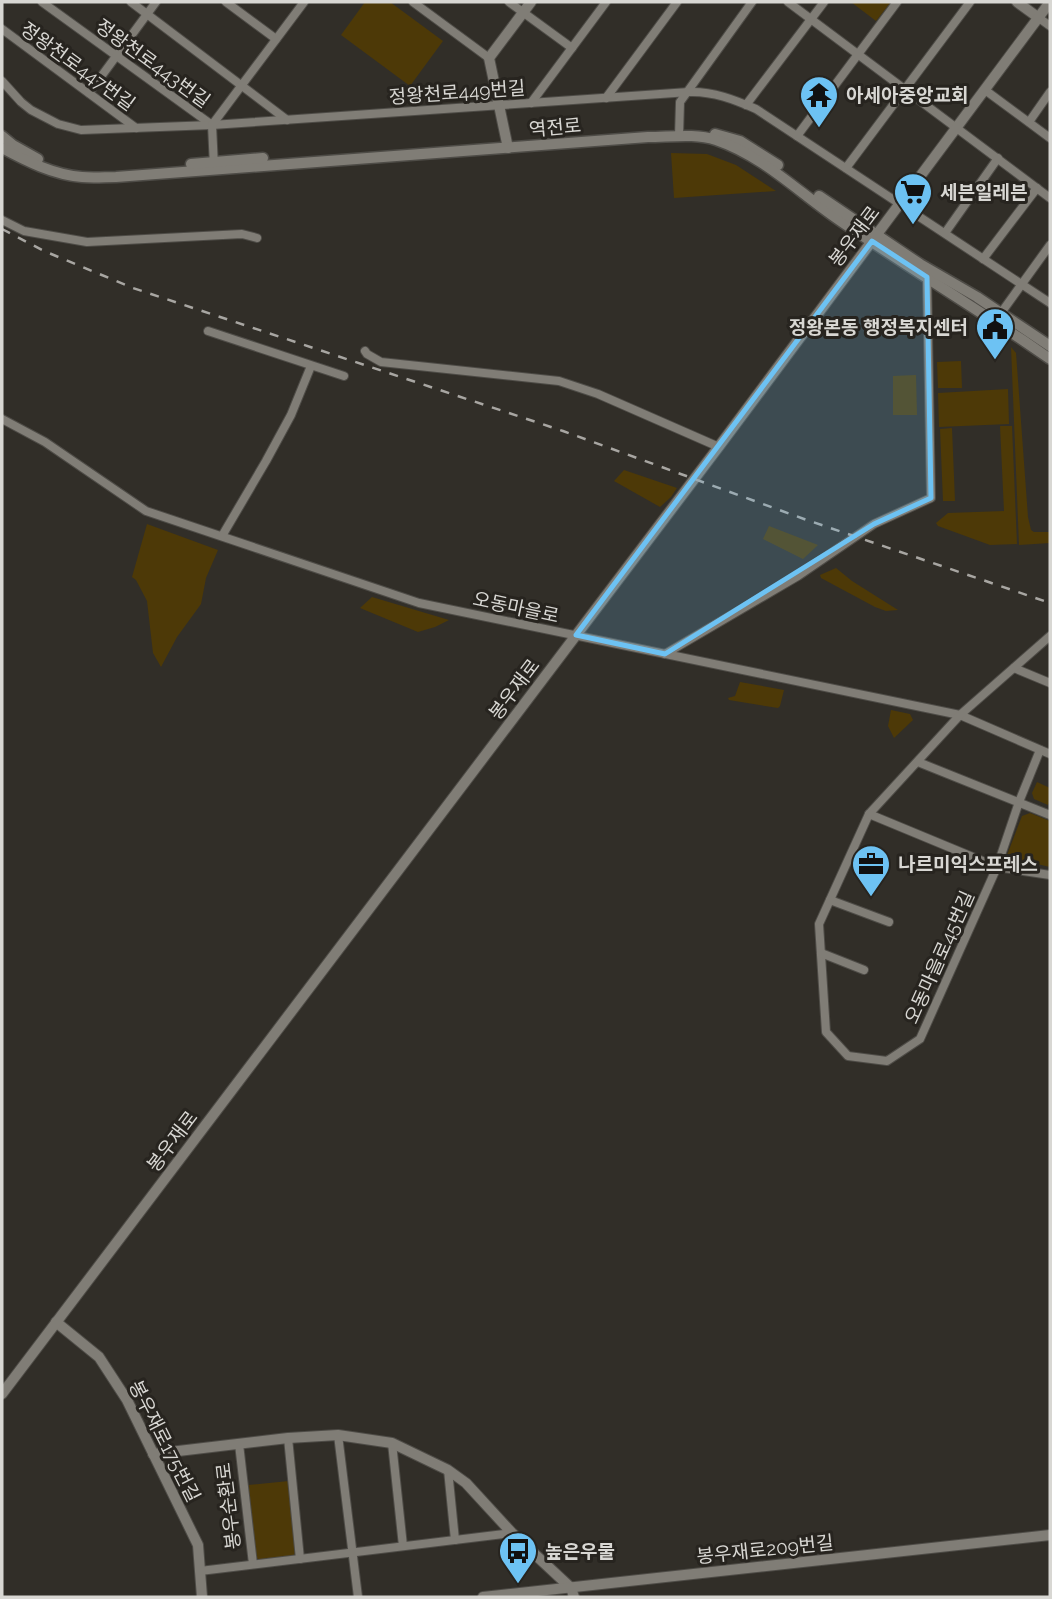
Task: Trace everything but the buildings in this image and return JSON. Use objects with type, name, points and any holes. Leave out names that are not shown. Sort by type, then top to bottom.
[{"type":"main road","name":"역전로","points":[[2,136],[41,161],[75,171],[214,166],[679,133],[713,139],[754,157],[843,223],[920,264],[1050,346]]},
{"type":"main road","name":"역전로","points":[[2,148],[44,168],[82,177],[116,177],[214,166]]},
{"type":"main road","name":"역전로","points":[[874,238],[927,277],[1050,359]]},
{"type":"street","name":"정왕천로443번길","points":[[42,2],[212,125]]},
{"type":"street","points":[[131,2],[287,120]]},
{"type":"street","points":[[89,93],[156,2]]},
{"type":"street","points":[[226,2],[276,39]]},
{"type":"street","points":[[214,166],[212,125],[304,2]]},
{"type":"street","points":[[413,2],[489,58],[508,145]]},
{"type":"street","points":[[509,2],[572,48]]},
{"type":"street","points":[[489,58],[531,2]]},
{"type":"street","points":[[531,103],[606,2]]},
{"type":"street","points":[[606,97],[677,2]]},
{"type":"street","points":[[679,133],[680,102],[685,92],[752,2]]},
{"type":"street","points":[[788,2],[1050,198]]},
{"type":"street","points":[[746,105],[824,2]]},
{"type":"street","points":[[797,136],[897,2]]},
{"type":"street","points":[[846,168],[970,2]]},
{"type":"street","points":[[1017,2],[1050,26]]},
{"type":"street","name":"봉우재로","points":[[2,1394],[719,447],[1050,2]]},
{"type":"street","name":"정왕천로447번길","points":[[2,29],[136,128]]},
{"type":"street","name":"정왕천로449번길","points":[[2,81],[31,110],[58,124],[80,130],[212,125],[685,92],[713,94],[756,109],[1050,303]]},
{"type":"street","points":[[985,90],[1050,138]]},
{"type":"street","points":[[1029,122],[1050,92]]},
{"type":"street","points":[[945,233],[998,158]]},
{"type":"street","points":[[983,259],[1037,188]]},
{"type":"street","points":[[2,220],[24,231],[87,242],[242,234],[257,238]]},
{"type":"street","points":[[1001,313],[1050,245]]},
{"type":"street","points":[[665,654],[798,576],[874,524],[932,498],[927,277]]},
{"type":"street","points":[[208,331],[344,376]]},
{"type":"street","points":[[365,351],[381,362],[559,381],[598,394],[719,447]]},
{"type":"street","points":[[222,536],[291,415],[311,366]]},
{"type":"street","name":"오동마을로","points":[[2,419],[45,442],[146,511],[419,603],[960,715],[1050,754]]},
{"type":"street","name":"오동마을로45번길","points":[[1040,750],[997,867],[920,1039],[887,1061],[848,1056],[825,1032],[819,925],[869,814],[960,715],[1049,639]]},
{"type":"street","points":[[1014,668],[1050,683]]},
{"type":"street","points":[[918,762],[1050,815]]},
{"type":"street","points":[[869,814],[997,867],[1050,875]]},
{"type":"street","points":[[830,900],[889,922]]},
{"type":"street","points":[[821,953],[864,970]]},
{"type":"street","name":"봉우재로175번길","points":[[56,1322],[99,1357],[127,1400],[198,1545],[202,1597]]},
{"type":"street","points":[[338,1435],[358,1597]]},
{"type":"street","name":"봉우순환로","points":[[153,1454],[288,1438],[338,1435],[392,1443],[448,1469],[466,1483],[572,1592]]},
{"type":"street","points":[[288,1438],[300,1559]]},
{"type":"street","points":[[392,1443],[403,1546]]},
{"type":"street","name":"봉우순환로","points":[[239,1444],[253,1564]]},
{"type":"street","points":[[448,1469],[455,1540]]},
{"type":"street","points":[[200,1571],[512,1533]]},
{"type":"street","name":"봉우재로209번길","points":[[483,1597],[572,1592],[1050,1535]]},
{"type":"highlighted area","points":[[872,241],[927,277],[931,498],[874,524],[665,654],[576,635],[720,445]]},
{"type":"shaded area","points":[[365,2],[390,2],[443,41],[410,86],[341,35]]},
{"type":"shaded area","points":[[851,2],[891,2],[876,21]]},
{"type":"shaded area","points":[[671,153],[707,154],[736,165],[776,191],[674,198]]},
{"type":"shaded area","points":[[1011,347],[1016,353],[1028,517],[1031,530],[1050,532],[1050,543],[1019,545]]},
{"type":"shaded area","points":[[961,361],[962,388],[938,388],[937,362]]},
{"type":"shaded area","points":[[916,375],[917,415],[893,415],[893,376]]},
{"type":"shaded area","points":[[1008,389],[1009,424],[939,427],[938,393]]},
{"type":"shaded area","points":[[1000,426],[1012,426],[1017,544],[990,545],[936,523],[948,513],[1004,511]]},
{"type":"shaded area","points":[[952,428],[955,501],[943,501],[940,429]]},
{"type":"shaded area","points":[[624,470],[677,488],[660,507],[614,481]]},
{"type":"shaded area","points":[[147,524],[218,550],[206,578],[201,604],[177,637],[161,667],[153,653],[147,601],[132,577]]},
{"type":"shaded area","points":[[769,526],[818,545],[803,559],[763,539]]},
{"type":"shaded area","points":[[836,568],[898,610],[886,611],[875,607],[821,578],[820,575]]},
{"type":"shaded area","points":[[372,597],[449,620],[418,632],[360,608]]},
{"type":"shaded area","points":[[740,682],[784,690],[780,706],[778,708],[729,700],[728,698],[735,696]]},
{"type":"shaded area","points":[[891,710],[910,714],[913,720],[894,738],[888,726]]},
{"type":"shaded area","points":[[1037,782],[1050,788],[1048,805],[1034,799],[1032,793]]},
{"type":"shaded area","points":[[1030,813],[1050,821],[1050,867],[1013,862],[1007,855],[1022,816]]},
{"type":"shaded area","points":[[289,1481],[296,1552],[293,1556],[259,1560],[255,1556],[248,1485]]},
{"type":"railway","points":[[2,229],[44,251],[133,288],[563,431],[804,519],[1050,603]]},
{"type":"place","name":"아세아중앙교회","points":[[819,129]]},
{"type":"place","name":"세븐일레븐","points":[[913,226]]},
{"type":"place","name":"정왕본동 행정복지센터","points":[[995,361]]},
{"type":"place","name":"나르미익스프레스","points":[[871,898]]},
{"type":"place","name":"높은우물","points":[[518,1585]]}]
